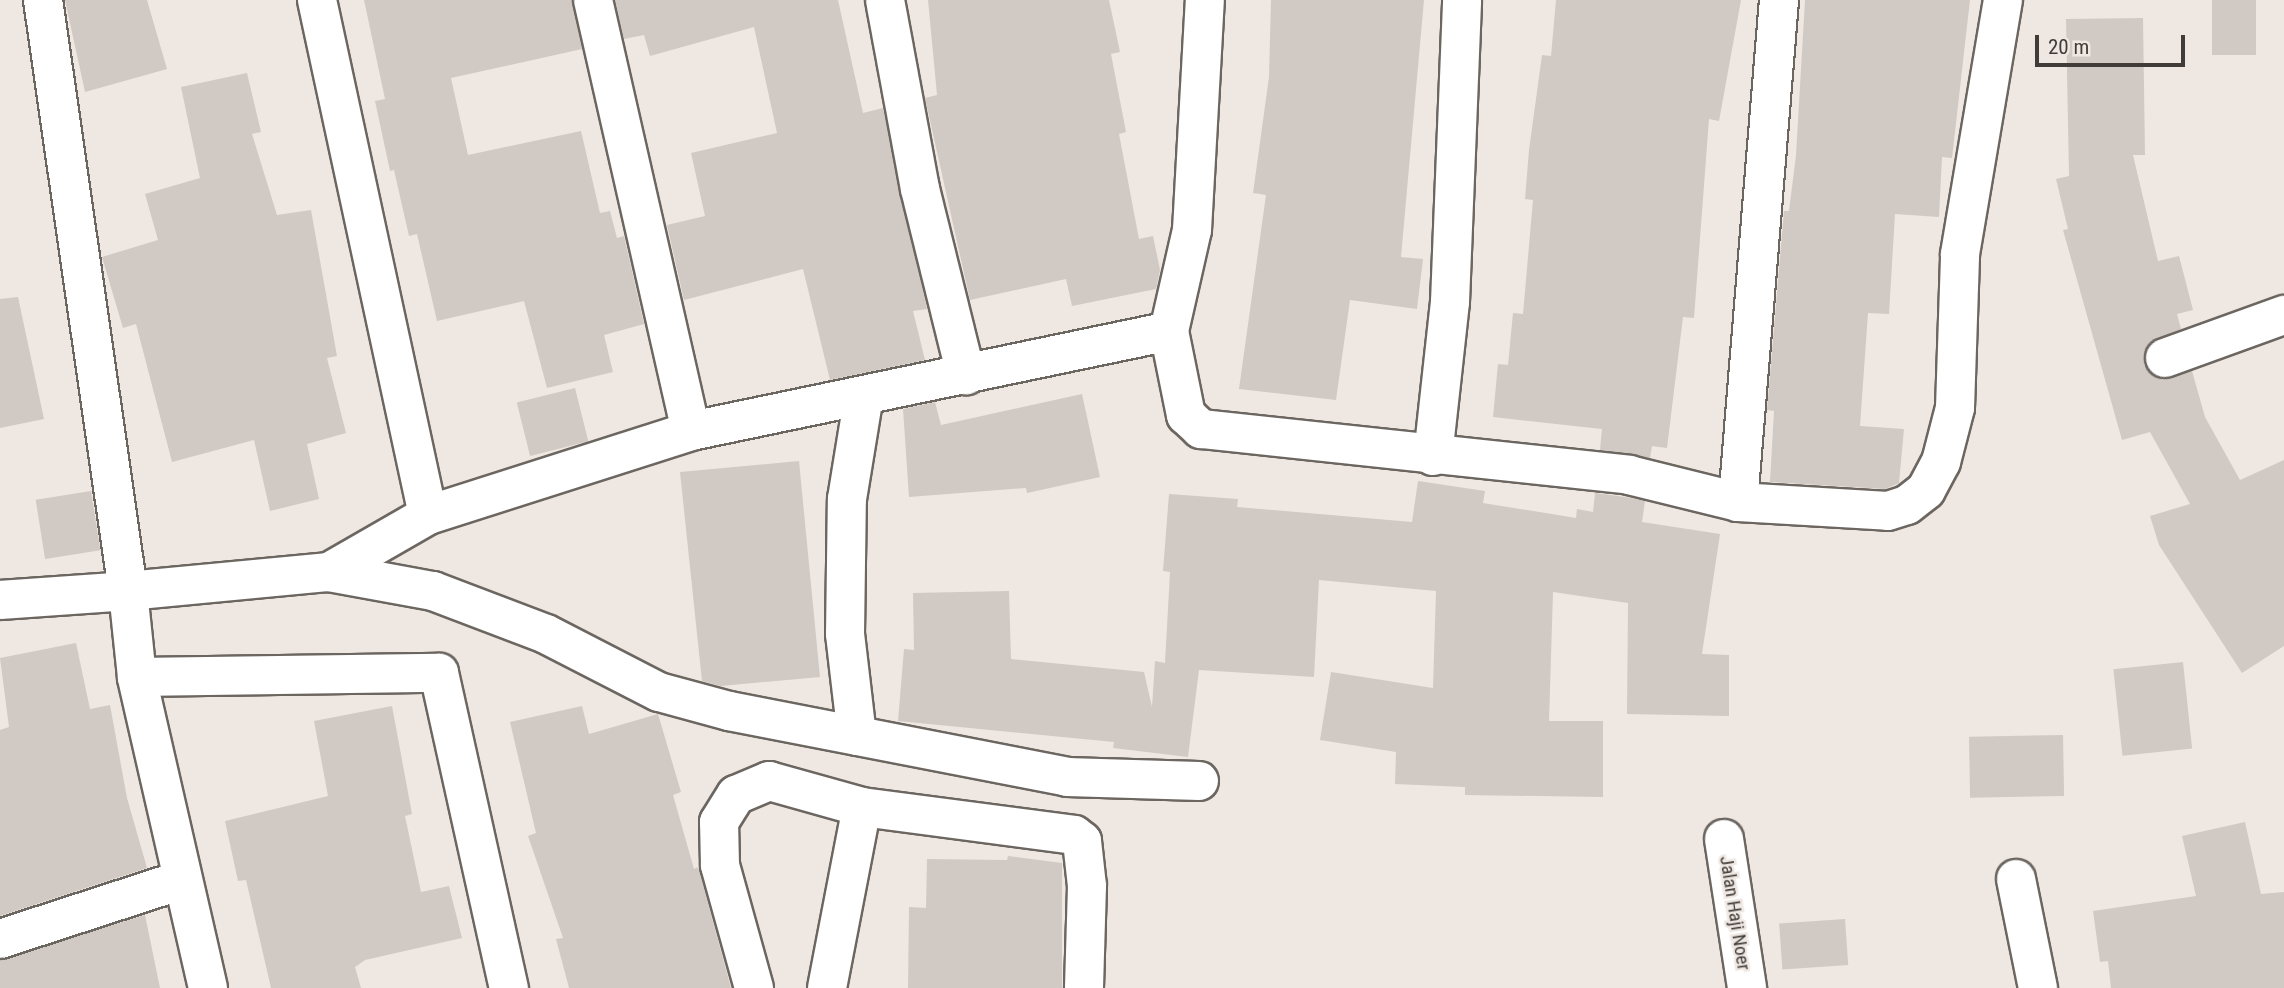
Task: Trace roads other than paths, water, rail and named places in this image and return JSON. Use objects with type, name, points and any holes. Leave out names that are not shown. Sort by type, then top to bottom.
[{"type":"street","points":[[43,0],[128,591],[137,677],[208,988]]},
{"type":"street","points":[[317,0],[429,515]]},
{"type":"street","points":[[593,0],[691,431]]},
{"type":"street","points":[[885,0],[920,189],[966,375]]},
{"type":"street","points":[[1205,0],[1192,230],[1169,331],[1186,415],[1201,429],[1433,456],[1519,461],[1629,475],[1738,502],[1888,511],[1907,505],[1926,491],[1941,462],[1955,408],[1960,254],[2003,0]]},
{"type":"street","points":[[1433,456],[1450,302],[1462,0]]},
{"type":"street","points":[[1738,502],[1779,0]]},
{"type":"street","points":[[2165,358],[2284,315]]},
{"type":"street","points":[[329,572],[429,515],[691,431],[1169,331]]},
{"type":"street","points":[[857,736],[845,634],[847,512],[864,395]]},
{"type":"street","points":[[0,600],[329,572],[433,591],[546,634],[659,691],[729,711],[1067,777],[1199,781]]},
{"type":"street","points":[[137,677],[439,673],[509,988]]},
{"type":"street","points":[[754,988],[720,865],[719,822],[736,795],[769,781],[862,807],[1074,835],[1082,841],[1087,886],[1084,988]]},
{"type":"street","points":[[827,988],[862,807]]},
{"type":"street","name":"Jalan Haji Noer","points":[[1724,839],[1747,988]]},
{"type":"street","points":[[2016,879],[2038,988]]},
{"type":"street","points":[[0,939],[182,880]]}]
